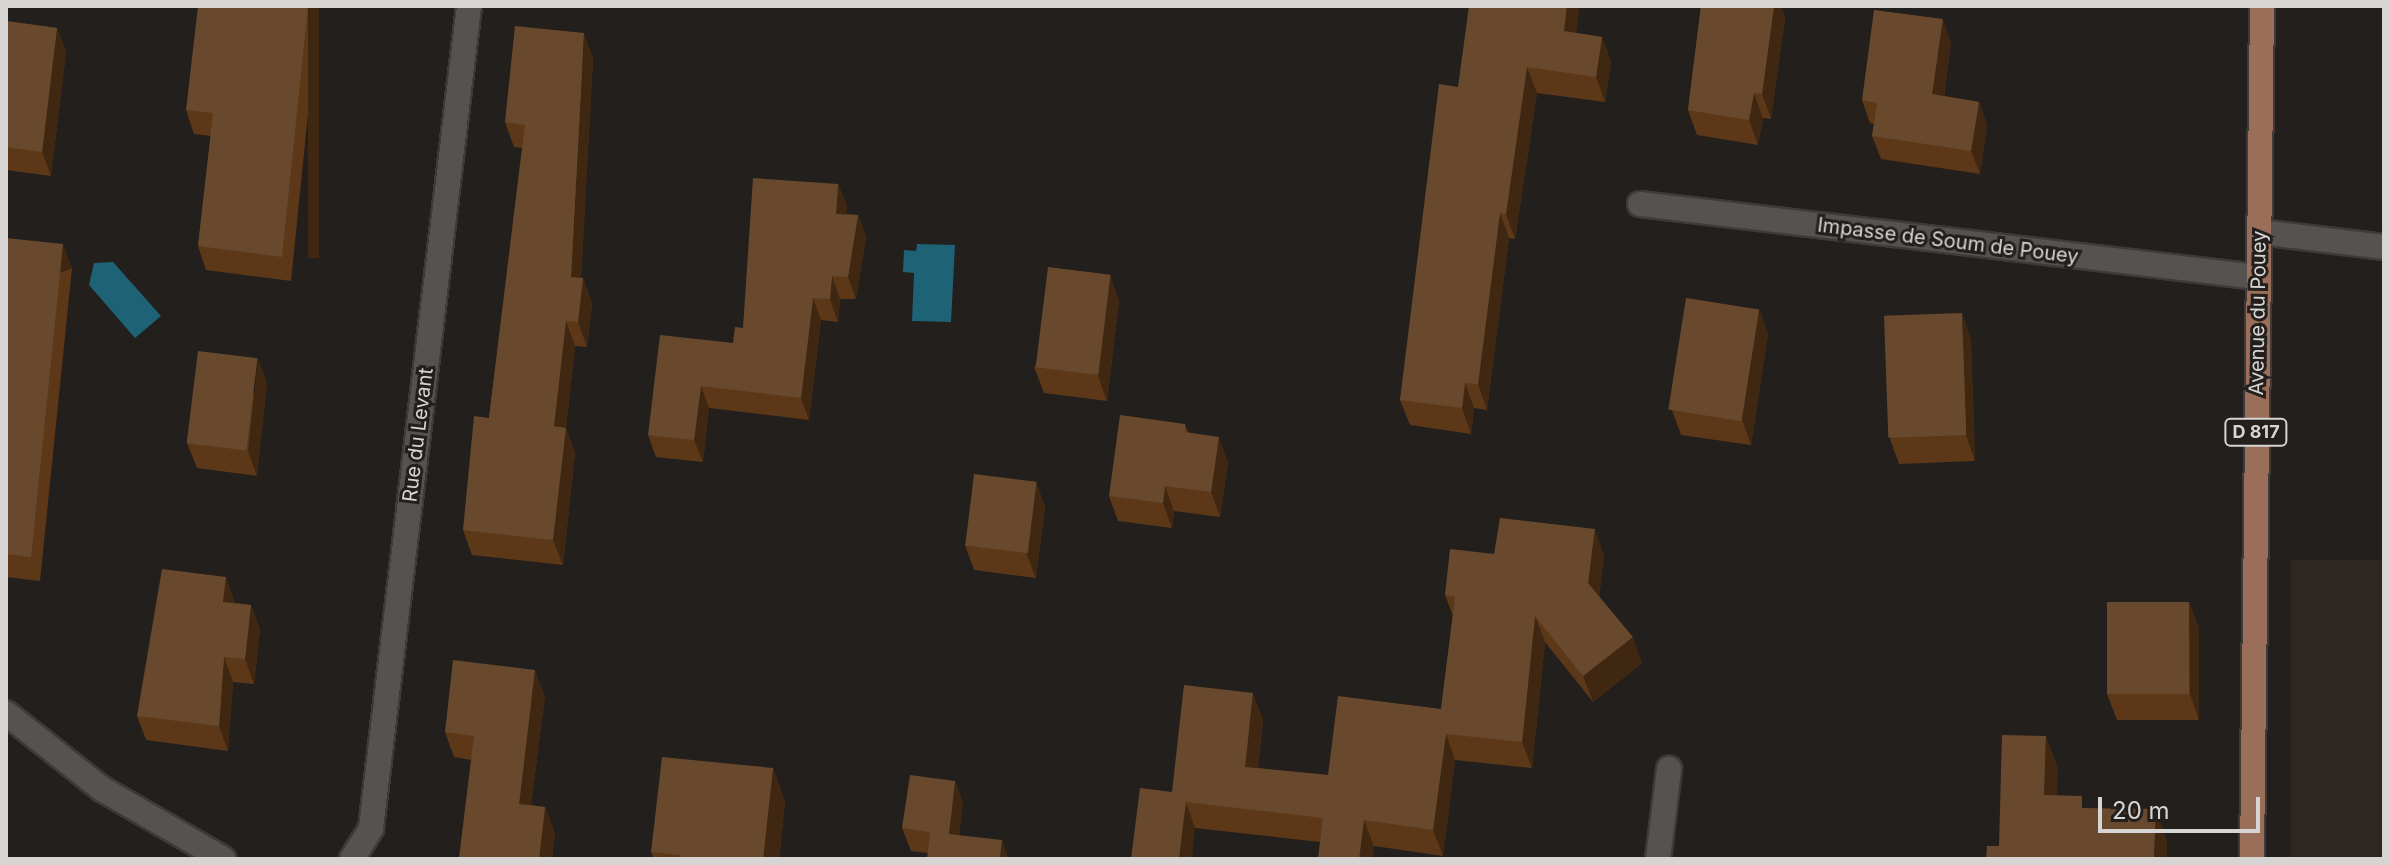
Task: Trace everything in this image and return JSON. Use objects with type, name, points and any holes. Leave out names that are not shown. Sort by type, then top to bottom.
[{"type":"main road","name":"Avenue du Pouey","points":[[2252,859],[2262,6]]},
{"type":"street","name":"Rue du Levant","points":[[352,859],[371,828],[469,6]]},
{"type":"street","name":"Impasse de Soum de Pouey","points":[[1640,204],[2257,277]]},
{"type":"street","points":[[2260,232],[2384,247]]},
{"type":"street","points":[[6,713],[102,789],[223,859]]},
{"type":"street","points":[[1658,859],[1669,769]]},
{"type":"shaded area","points":[[2291,560],[2384,560],[2384,859],[2291,859]]},
{"type":"water","points":[[917,244],[955,245],[951,322],[912,321],[914,273],[903,272],[904,250],[916,251]]},
{"type":"water","points":[[113,262],[161,316],[135,338],[89,285],[94,263]]},
{"type":"building","points":[[198,6],[308,6],[282,257],[198,246],[213,113],[186,110]]},
{"type":"building","points":[[1469,6],[1567,6],[1564,31],[1602,37],[1596,77],[1527,67],[1506,214],[1500,213],[1478,384],[1465,383],[1462,408],[1400,400],[1439,84],[1458,87]]},
{"type":"building","points":[[1701,6],[1774,6],[1762,94],[1754,93],[1749,120],[1688,110]]},
{"type":"building","points":[[1874,10],[1943,19],[1932,94],[1979,102],[1971,151],[1872,136],[1877,103],[1862,100]]},
{"type":"building","points":[[6,21],[57,28],[42,152],[6,147]]},
{"type":"building","points":[[515,26],[584,33],[571,277],[583,278],[578,322],[566,321],[554,426],[566,428],[553,540],[463,530],[474,416],[489,418],[525,125],[505,122]]},
{"type":"building","points":[[753,178],[838,184],[836,214],[858,215],[848,277],[832,276],[830,299],[813,298],[801,398],[701,386],[694,440],[648,435],[660,335],[733,343],[735,327],[743,328]]},
{"type":"building","points":[[6,238],[63,244],[31,557],[6,554]]},
{"type":"building","points":[[1048,267],[1111,275],[1098,375],[1036,367]]},
{"type":"building","points":[[1686,298],[1759,310],[1741,421],[1668,410]]},
{"type":"building","points":[[1962,313],[1966,435],[1888,438],[1884,316]]},
{"type":"building","points":[[198,351],[258,358],[246,451],[187,443]]},
{"type":"building","points":[[1120,415],[1185,424],[1185,432],[1219,437],[1211,492],[1165,486],[1163,503],[1109,496]]},
{"type":"building","points":[[974,474],[1037,482],[1028,553],[965,545]]},
{"type":"building","points":[[1500,518],[1595,529],[1588,583],[1633,637],[1583,676],[1535,616],[1522,742],[1446,734],[1433,830],[1364,820],[1359,859],[1318,859],[1323,818],[1186,802],[1179,859],[1131,859],[1140,788],[1172,792],[1184,685],[1253,693],[1245,767],[1328,775],[1338,696],[1441,709],[1455,597],[1445,595],[1450,549],[1494,554]]},
{"type":"building","points":[[162,569],[226,577],[223,602],[251,605],[245,659],[224,657],[219,726],[137,716]]},
{"type":"building","points":[[2107,602],[2189,602],[2189,694],[2107,694]]},
{"type":"building","points":[[453,660],[535,670],[519,804],[545,807],[539,859],[459,859],[474,736],[445,732]]},
{"type":"building","points":[[2002,735],[2046,736],[2044,795],[2082,796],[2082,808],[2156,809],[2154,859],[1986,859],[1987,846],[1999,846]]},
{"type":"building","points":[[662,757],[773,768],[763,859],[680,859],[681,855],[651,852]]},
{"type":"building","points":[[910,775],[955,781],[949,834],[1002,840],[1000,859],[927,859],[930,832],[902,828]]}]
